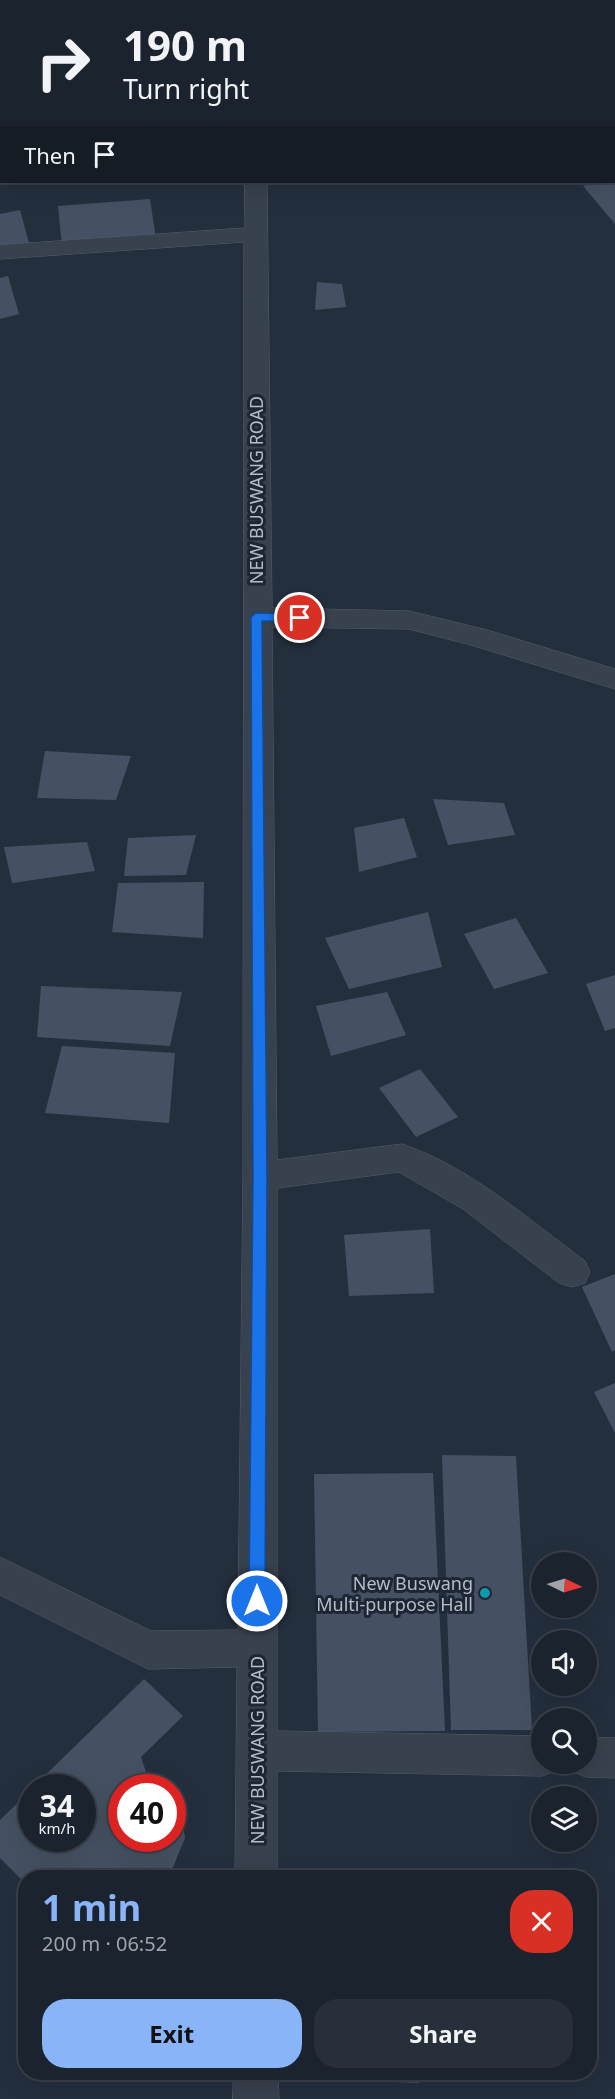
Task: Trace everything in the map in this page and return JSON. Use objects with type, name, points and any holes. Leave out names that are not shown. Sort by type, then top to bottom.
[{"type":"street","name":"NEW BUSWANG ROAD","points":[[256,183],[260,1176],[256,1870]]},
{"type":"street","points":[[0,252],[256,234]]},
{"type":"street","points":[[256,617],[409,620],[477,637],[615,679]]},
{"type":"street","points":[[260,1176],[402,1158],[440,1177],[475,1199],[572,1272]]},
{"type":"street","points":[[0,1575],[148,1650],[257,1648]]},
{"type":"street","points":[[256,1751],[531,1756]]},
{"type":"street","points":[[597,1757],[615,1758]]},
{"type":"street","points":[[256,2080],[256,2099]]},
{"type":"building","points":[[595,183],[615,183],[615,224],[583,186]]},
{"type":"building","points":[[150,199],[156,239],[62,246],[58,206]]},
{"type":"building","points":[[20,210],[29,243],[0,247],[0,214]]},
{"type":"building","points":[[8,276],[19,314],[0,319],[0,278]]},
{"type":"building","points":[[317,282],[342,284],[346,307],[315,310]]},
{"type":"building","points":[[45,751],[131,756],[116,800],[37,798]]},
{"type":"building","points":[[433,799],[504,803],[515,835],[448,845]]},
{"type":"building","points":[[404,818],[417,857],[359,872],[354,828]]},
{"type":"building","points":[[196,835],[186,875],[124,876],[128,838]]},
{"type":"building","points":[[87,842],[95,871],[12,883],[4,847]]},
{"type":"building","points":[[204,882],[203,938],[112,932],[118,883]]},
{"type":"building","points":[[428,912],[442,967],[349,989],[325,938]]},
{"type":"building","points":[[516,918],[548,973],[494,989],[464,934]]},
{"type":"building","points":[[615,975],[615,1028],[605,1031],[586,984]]},
{"type":"building","points":[[41,986],[182,992],[170,1046],[37,1037]]},
{"type":"building","points":[[387,992],[406,1035],[331,1056],[316,1006]]},
{"type":"building","points":[[62,1046],[175,1053],[169,1123],[45,1113]]},
{"type":"building","points":[[420,1069],[458,1117],[416,1137],[379,1088]]},
{"type":"building","points":[[430,1229],[434,1293],[349,1296],[344,1235]]},
{"type":"building","points":[[615,1274],[615,1350],[612,1352],[582,1287]]},
{"type":"building","points":[[615,1383],[615,1433],[594,1392]]},
{"type":"building","name":"New Buswang Multi-purpose Hall","points":[[442,1455],[516,1456],[531,1730],[451,1730]]},
{"type":"building","points":[[433,1473],[445,1731],[318,1732],[314,1474]]},
{"type":"building","points":[[144,1679],[183,1716],[141,1757],[147,1774],[108,1774],[108,1852],[179,1852],[172,1870],[18,1870],[18,1876],[0,1858],[0,1820],[18,1803],[18,1852],[96,1852],[96,1774],[46,1774]]},
{"type":"building","points":[[346,2080],[419,2080],[419,2083]]},
{"type":"place","name":"New Buswang Multi-purpose Hall","points":[[485,1593]]},
{"type":"route","points":[[257,1601],[260,1176],[256,617],[300,618]]}]
